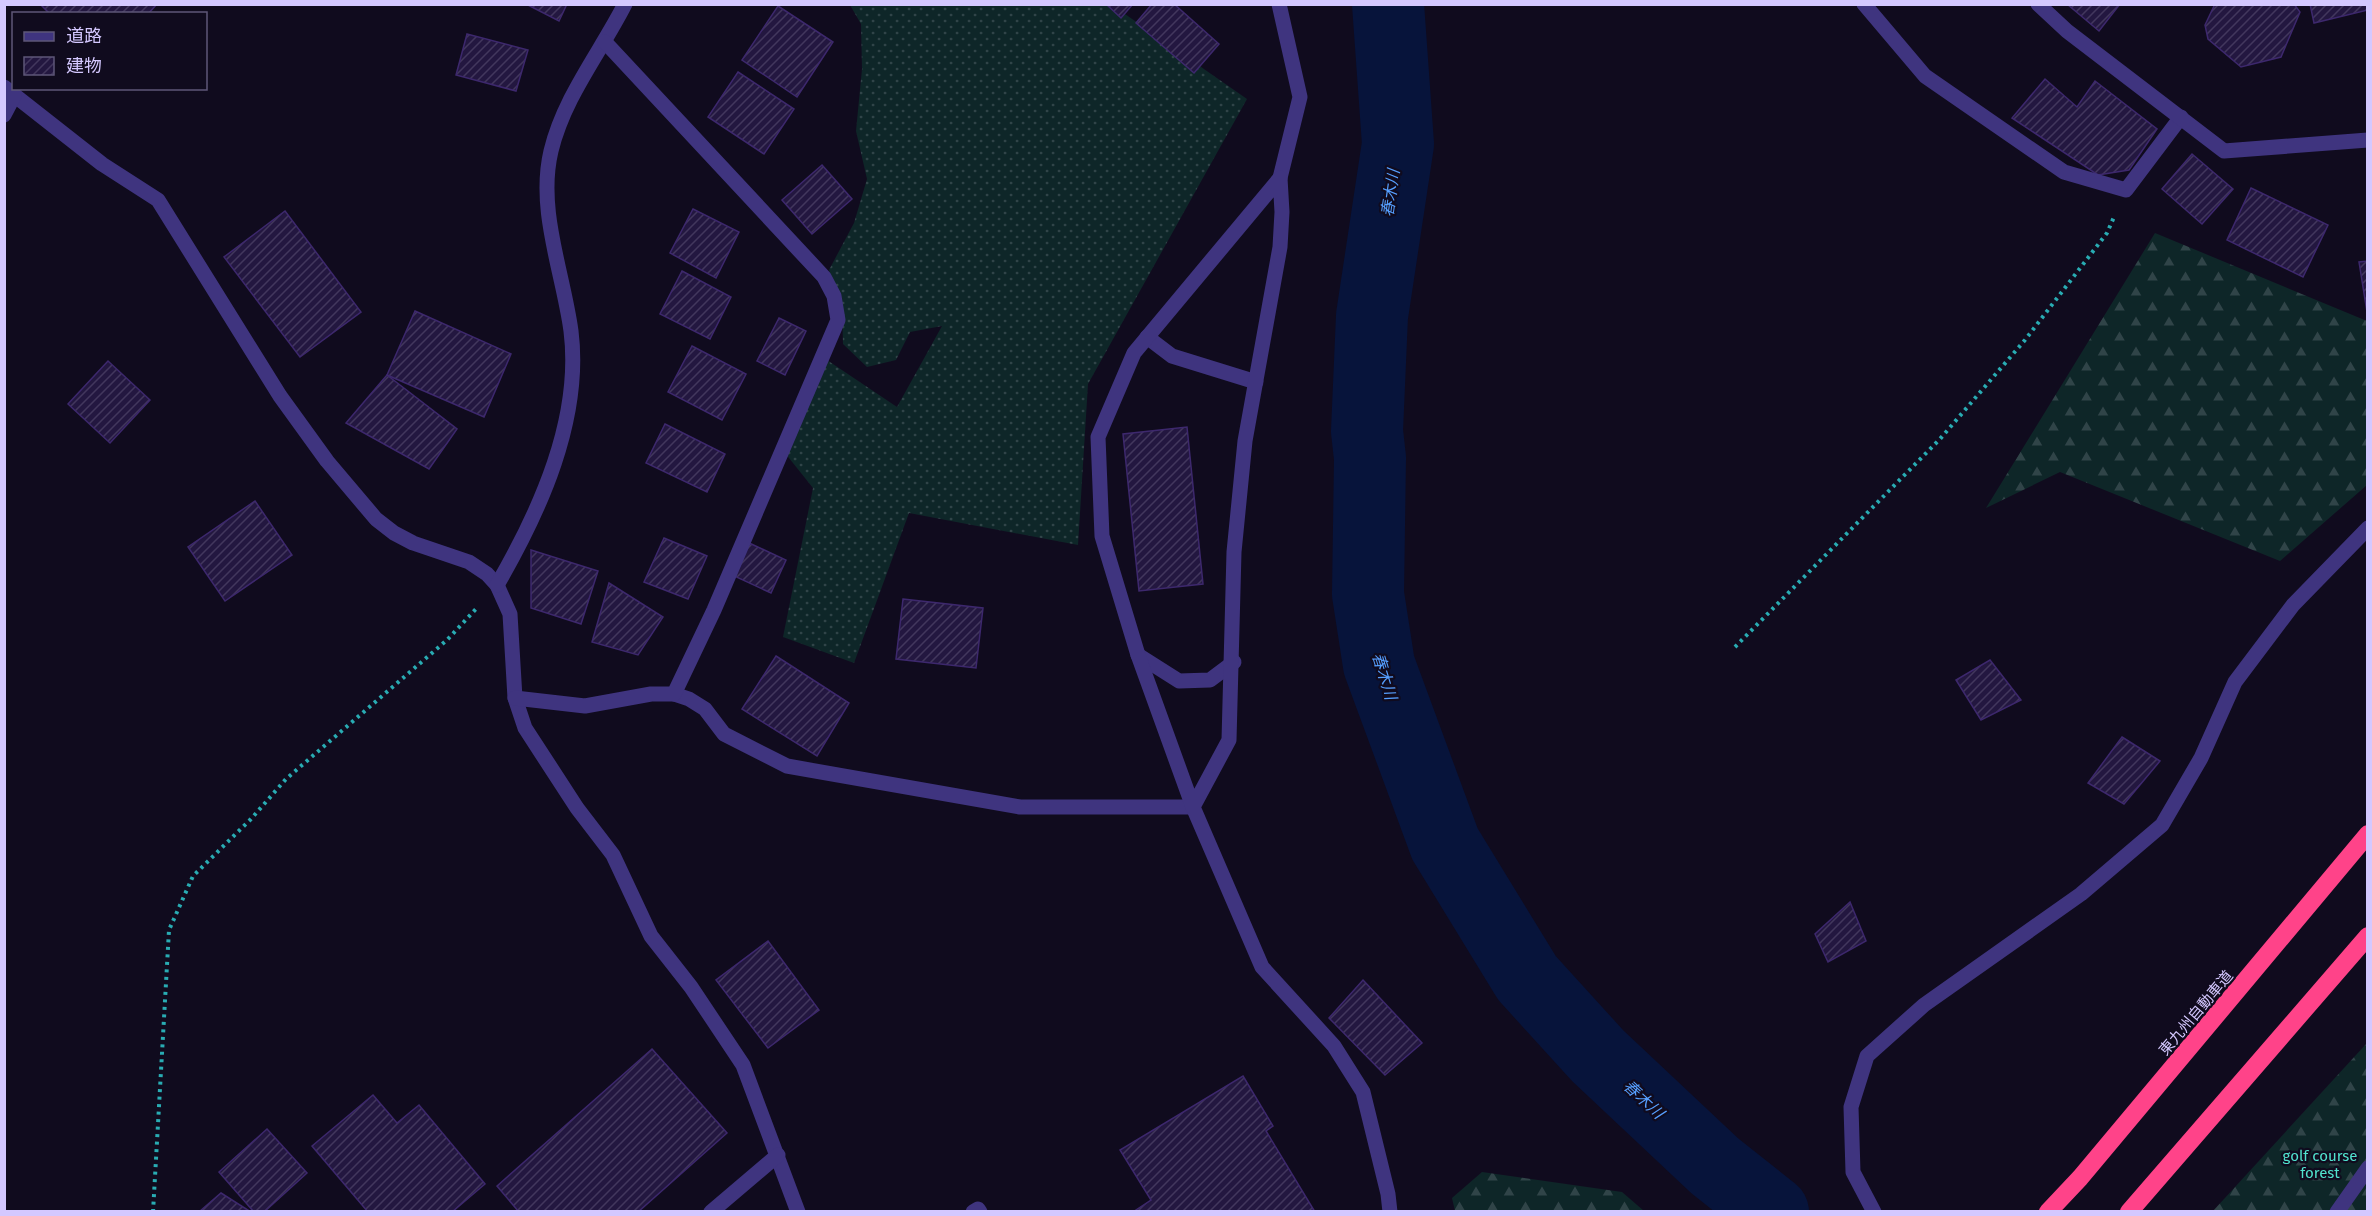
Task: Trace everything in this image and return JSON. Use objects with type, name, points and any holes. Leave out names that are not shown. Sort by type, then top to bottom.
[{"type":"highway","name":"東九州自動車道","points":[[2048,1212],[2096,1160],[2367,834]]},
{"type":"highway","points":[[2129,1212],[2367,936]]},
{"type":"street","points":[[497,585],[525,533],[550,471],[565,421],[573,373],[571,331],[548,211],[547,184],[551,152],[561,120],[576,88],[605,42],[625,4]]},
{"type":"street","points":[[1193,807],[1229,740],[1233,662],[1234,552],[1245,441],[1280,247],[1282,212],[1280,178],[1300,97],[1279,4]]},
{"type":"street","points":[[1864,4],[1925,76],[2064,172],[2126,190],[2181,117]]},
{"type":"street","points":[[2038,4],[2067,31],[2224,151],[2367,140]]},
{"type":"street","points":[[605,42],[824,277],[834,296],[838,320],[714,610],[674,694]]},
{"type":"street","points":[[4,115],[9,91],[102,164],[158,200],[280,396],[327,461],[376,519],[394,533],[413,543],[469,562],[487,574],[497,585],[510,614],[515,698],[525,728],[537,749],[614,855],[651,936],[691,987],[743,1065],[798,1212]]},
{"type":"street","points":[[1280,178],[1134,353],[1098,437],[1102,536],[1137,655],[1193,807],[1262,967],[1334,1046],[1363,1092],[1388,1194],[1390,1212]]},
{"type":"street","points":[[1147,337],[1173,356],[1256,382]]},
{"type":"street","points":[[1874,1212],[1854,1172],[1851,1107],[1867,1056],[1924,1005],[2081,894],[2162,825],[2200,758],[2235,681],[2293,605],[2367,528]]},
{"type":"street","points":[[1137,655],[1179,681],[1210,680],[1233,662]]},
{"type":"street","points":[[515,698],[585,705],[651,694],[674,694],[689,699],[705,710],[724,734],[787,766],[1020,807],[1193,807]]},
{"type":"street","points":[[711,1212],[778,1155]]},
{"type":"street","points":[[2337,1212],[2367,1168]]},
{"type":"street","points":[[973,1212],[978,1209],[980,1212]]},
{"type":"path","points":[[1735,647],[1940,439],[2025,340],[2107,233],[2126,190]]},
{"type":"path","points":[[153,1212],[170,930],[193,876],[251,819],[286,779],[447,640],[497,585]]},
{"type":"green space","points":[[850,5],[1112,5],[1247,99],[1088,384],[1078,545],[909,513],[854,663],[783,637],[813,488],[781,448],[824,358],[897,407],[942,326],[910,332],[896,360],[867,367],[843,344],[842,307],[829,270],[854,223],[867,179],[856,131],[862,69],[861,24]]},
{"type":"green space","points":[[2155,233],[2367,321],[2367,485],[2280,561],[2060,472],[1986,508]]},
{"type":"green space","name":"golf course forest","points":[[2367,1043],[2367,1211],[2213,1211]]},
{"type":"green space","points":[[1482,1172],[1622,1192],[1644,1211],[1455,1211],[1452,1198]]},
{"type":"building","points":[[40,4],[157,4],[150,12],[48,12]]},
{"type":"building","points":[[526,4],[567,4],[559,21]]},
{"type":"building","points":[[1106,4],[1133,4],[1121,18]]},
{"type":"building","points":[[1152,4],[1174,4],[1219,44],[1194,73],[1136,23]]},
{"type":"building","points":[[2067,4],[2120,4],[2099,31]]},
{"type":"building","points":[[2215,4],[2294,4],[2300,12],[2281,57],[2241,67],[2208,39],[2205,25]]},
{"type":"building","points":[[2310,4],[2368,4],[2368,10],[2314,23]]},
{"type":"building","points":[[778,6],[833,42],[797,97],[742,60]]},
{"type":"building","points":[[467,34],[528,50],[516,91],[456,75]]},
{"type":"building","points":[[738,72],[794,109],[764,154],[708,117]]},
{"type":"building","points":[[2045,79],[2077,107],[2095,81],[2157,129],[2129,170],[2098,175],[2012,118]]},
{"type":"building","points":[[2192,154],[2233,189],[2202,224],[2162,189]]},
{"type":"building","points":[[822,165],[852,199],[812,234],[782,200]]},
{"type":"building","points":[[2251,188],[2328,225],[2303,277],[2227,240]]},
{"type":"building","points":[[693,209],[739,232],[716,278],[670,253]]},
{"type":"building","points":[[285,211],[361,312],[300,357],[224,257]]},
{"type":"building","points":[[2368,261],[2368,312],[2367,312],[2359,262]]},
{"type":"building","points":[[682,271],[731,297],[710,339],[660,314]]},
{"type":"building","points":[[415,311],[511,354],[484,417],[387,375]]},
{"type":"building","points":[[779,318],[806,331],[785,375],[757,361]]},
{"type":"building","points":[[692,346],[746,374],[722,420],[668,392]]},
{"type":"building","points":[[108,361],[150,400],[110,443],[68,404]]},
{"type":"building","points":[[387,375],[457,429],[429,469],[346,423]]},
{"type":"building","points":[[665,424],[725,454],[707,492],[646,463]]},
{"type":"building","points":[[1187,427],[1203,584],[1139,591],[1123,434]]},
{"type":"building","points":[[255,501],[292,555],[225,601],[188,547]]},
{"type":"building","points":[[664,538],[707,556],[688,599],[644,582]]},
{"type":"building","points":[[747,542],[786,560],[771,593],[732,575]]},
{"type":"building","points":[[531,550],[598,571],[581,624],[531,608]]},
{"type":"building","points":[[609,583],[663,617],[638,655],[592,642]]},
{"type":"building","points":[[903,599],[983,608],[976,668],[896,659]]},
{"type":"building","points":[[776,656],[849,703],[817,756],[742,709]]},
{"type":"building","points":[[1990,660],[2021,700],[1981,720],[1956,680]]},
{"type":"building","points":[[2122,737],[2160,761],[2124,804],[2088,783]]},
{"type":"building","points":[[1850,902],[1866,941],[1828,962],[1815,934]]},
{"type":"building","points":[[768,941],[819,1010],[768,1048],[716,980]]},
{"type":"building","points":[[1363,980],[1422,1043],[1385,1075],[1329,1018]]},
{"type":"building","points":[[652,1049],[727,1133],[638,1212],[519,1212],[497,1186]]},
{"type":"building","points":[[1243,1076],[1273,1126],[1266,1131],[1315,1212],[1133,1212],[1151,1200],[1120,1150]]},
{"type":"building","points":[[373,1095],[397,1123],[419,1105],[485,1184],[452,1212],[368,1212],[312,1146]]},
{"type":"building","points":[[267,1129],[307,1173],[264,1212],[254,1212],[219,1172]]},
{"type":"building","points":[[221,1193],[251,1212],[199,1212]]},
{"type":"waterway","name":"春木川","points":[[1388,4],[1398,144],[1372,316],[1367,431],[1370,458],[1368,594],[1379,665],[1445,844],[1527,978],[1598,1056],[1715,1166],[1773,1212]]}]
